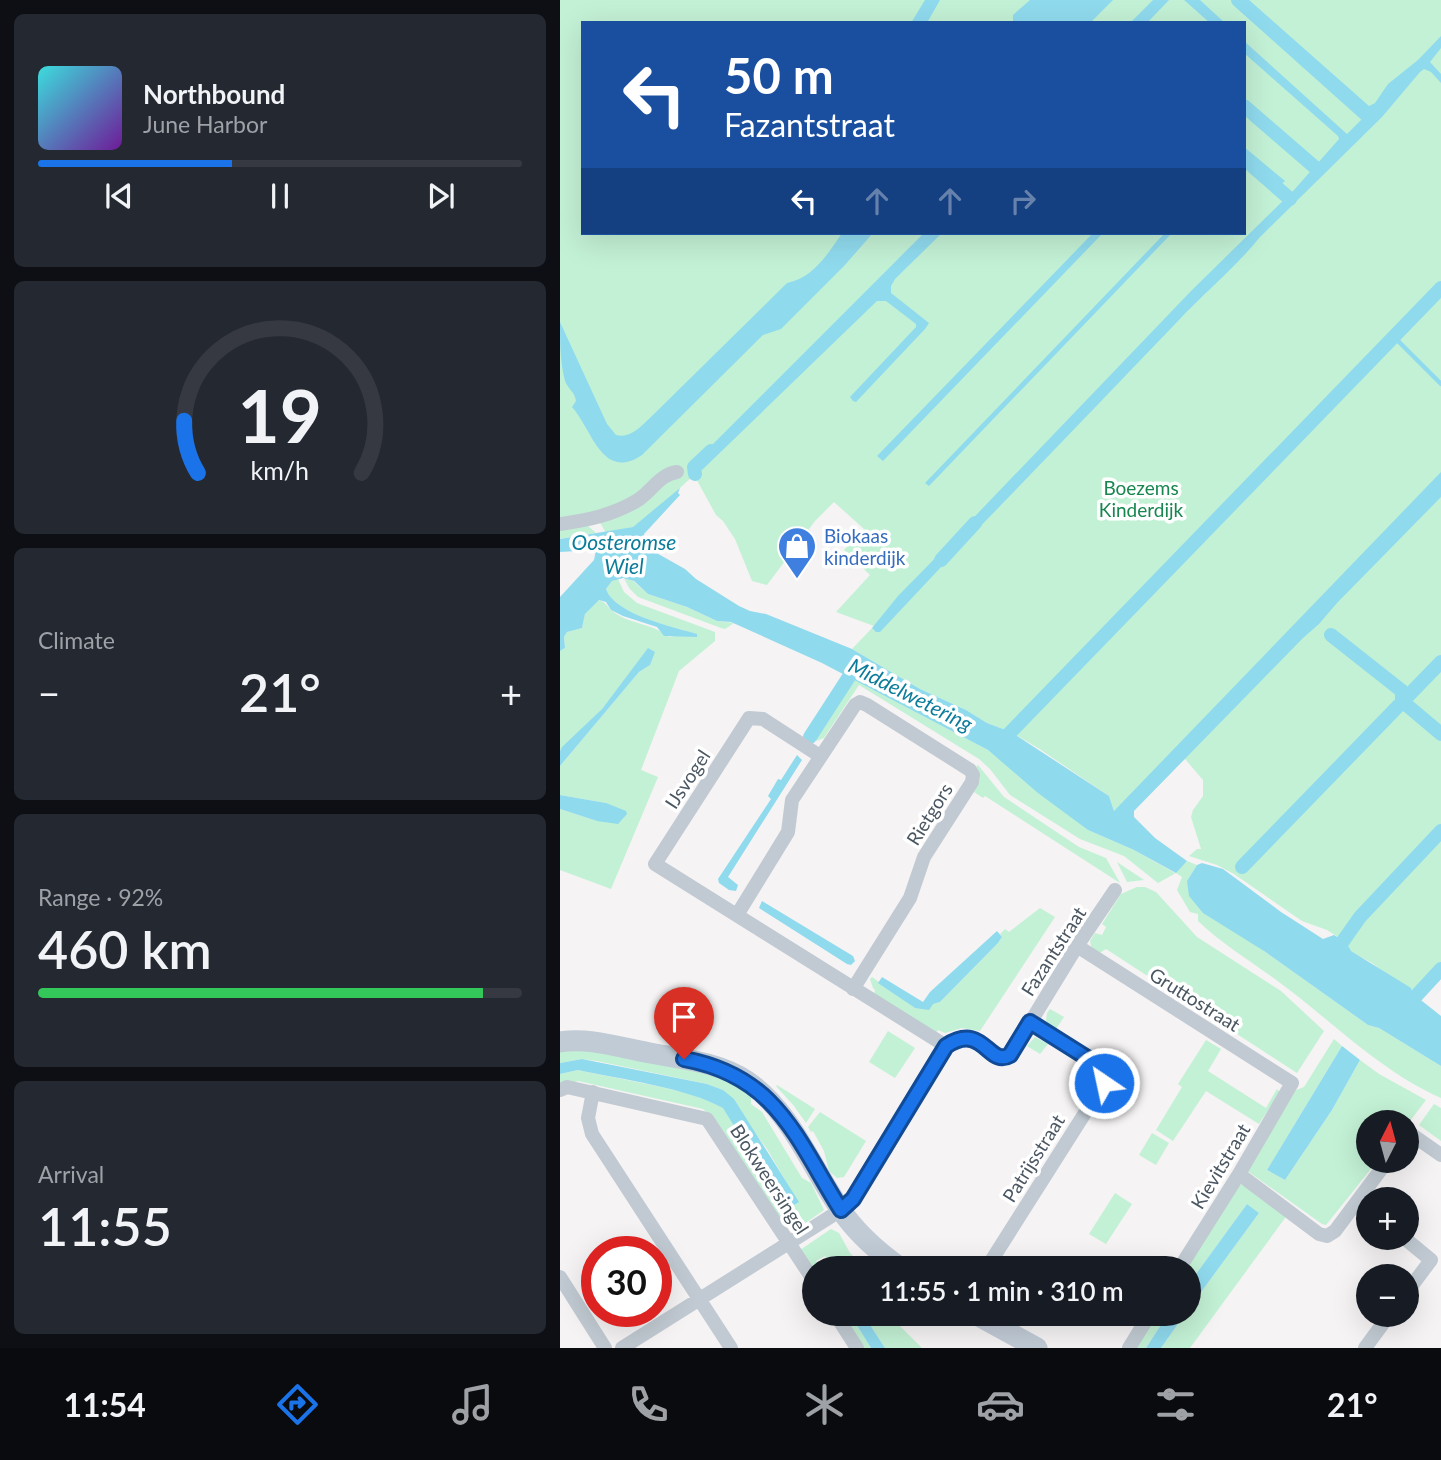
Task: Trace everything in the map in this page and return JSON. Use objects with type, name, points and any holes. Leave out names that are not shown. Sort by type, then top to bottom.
[{"type":"street","points":[[560,524],[592,520],[615,513],[641,498],[665,475],[677,472]]},
{"type":"street","name":"Rietgors","points":[[737,915],[788,832],[792,800],[855,705],[860,702],[970,770],[973,775],[972,782],[924,857],[910,898],[853,989]]},
{"type":"street","name":"IJsvogel","points":[[737,915],[655,864],[749,718],[763,719],[820,756]]},
{"type":"street","name":"Fazantstraat","points":[[946,1046],[957,1039],[969,1038],[999,1057],[1010,1055],[1115,890]]},
{"type":"street","points":[[622,1348],[841,1210],[853,1199],[946,1046],[737,915]]},
{"type":"street","name":"Gruttostraat","points":[[1077,946],[1292,1083]]},
{"type":"street","name":"Patrijsstraat","points":[[994,1256],[1104,1083],[1106,1074],[1100,1066],[1030,1022]]},
{"type":"street","points":[[560,1042],[587,1041],[704,1063],[745,1080],[778,1109],[841,1210],[873,1247],[885,1256]]},
{"type":"street","name":"Kievitstraat","points":[[1187,1256],[1292,1083]]},
{"type":"street","name":"Blokweersingel","points":[[560,1090],[567,1087],[593,1092],[707,1119],[802,1262]]},
{"type":"street","points":[[593,1092],[589,1118],[592,1135],[731,1348]]},
{"type":"street","points":[[1419,1141],[1441,1156]]},
{"type":"street","points":[[1239,1174],[1319,1234],[1328,1236],[1356,1212]]},
{"type":"street","points":[[1419,1250],[1431,1260],[1419,1276]]},
{"type":"street","points":[[560,1277],[605,1348]]},
{"type":"street","points":[[843,1326],[857,1348]]},
{"type":"street","points":[[997,1326],[1037,1348]]},
{"type":"street","points":[[1129,1348],[1143,1326]]},
{"type":"street","points":[[1365,1348],[1380,1327]]},
{"type":"green space","name":"Boezems Kinderdijk","points":[[560,0],[1441,0],[1441,963],[1412,993],[1372,963],[1350,951],[1346,942],[1327,930],[1302,921],[1234,874],[1189,856],[1201,849],[1191,817],[1203,796],[1203,780],[1185,759],[1114,811],[1109,796],[1038,748],[1011,732],[987,723],[920,689],[852,649],[874,626],[836,612],[870,575],[844,550],[864,529],[834,502],[815,521],[767,585],[752,581],[735,539],[716,515],[694,475],[643,522],[633,527],[606,533],[595,514],[560,517]]},
{"type":"green space","points":[[587,525],[596,533],[560,539],[560,527]]},
{"type":"green space","points":[[624,578],[633,581],[648,594],[687,607],[717,621],[734,623],[725,629],[721,628],[638,597]]},
{"type":"green space","points":[[618,579],[624,592],[637,603],[715,632],[715,641],[679,671],[641,770],[658,777],[611,889],[560,870],[560,809],[597,821],[606,803],[560,795],[560,766],[639,672],[650,665],[648,649],[602,709],[560,751],[560,651],[565,648],[564,637],[567,632],[582,628],[585,614],[598,600],[617,615],[669,637],[697,637],[696,634],[645,618],[620,606],[606,589],[612,581]]},
{"type":"green space","points":[[855,680],[988,750],[1088,830],[1134,850],[1175,873],[1187,861],[1197,865],[1187,881],[1264,951],[1368,1025],[1379,1028],[1441,1066],[1441,1098],[1375,1059],[1295,994],[1207,929],[1198,921],[1198,914],[1190,912],[1177,890],[1182,877],[1176,873],[1158,883],[1124,856],[1080,839],[1010,795],[979,759],[859,685],[824,738],[816,741],[812,739]]},
{"type":"green space","points":[[978,765],[1004,797],[1079,847],[1106,858],[1120,883],[985,796],[983,798],[974,792],[980,779],[976,767]]},
{"type":"green space","points":[[1117,862],[1144,880],[1127,882]]},
{"type":"green space","points":[[1137,887],[1156,892],[1197,937],[1281,991],[1324,1031],[1297,1073],[1106,949],[1098,954],[1092,950],[1090,941],[1095,933],[1102,935],[1106,927],[1102,924],[1121,894]]},
{"type":"green space","points":[[1040,908],[1055,917],[980,1031],[962,1028],[945,1033],[938,1030],[936,1033],[874,994],[870,979],[872,977],[915,1008],[940,1002],[998,943],[1002,937],[1000,934],[1005,929],[1009,932]]},
{"type":"green space","points":[[1050,1009],[1064,1017],[1056,1029],[1046,1021]]},
{"type":"green space","points":[[888,1031],[915,1048],[895,1078],[869,1062]]},
{"type":"green space","points":[[1035,1037],[1048,1044],[1040,1054],[1027,1046]]},
{"type":"green space","points":[[1334,1039],[1342,1046],[1267,1170],[1285,1180],[1332,1110],[1360,1060],[1379,1074],[1426,1100],[1418,1110],[1356,1110],[1356,1173],[1368,1173],[1326,1225],[1246,1170],[1296,1090],[1304,1087]]},
{"type":"green space","points":[[1206,1040],[1221,1049],[1208,1071],[1266,1108],[1277,1089],[1280,1092],[1259,1124],[1206,1091],[1173,1141],[1156,1130],[1182,1087],[1178,1084]]},
{"type":"green space","points":[[580,1049],[709,1074],[724,1079],[751,1095],[751,1104],[762,1112],[802,1178],[811,1183],[824,1210],[793,1229],[782,1224],[713,1118],[703,1109],[578,1081],[560,1087],[560,1074],[578,1070],[653,1085],[691,1095],[724,1108],[787,1210],[798,1202],[767,1149],[723,1090],[707,1084],[597,1061],[582,1059],[560,1063],[560,1050]]},
{"type":"green space","points":[[776,1086],[815,1109],[806,1123]]},
{"type":"green space","points":[[1434,1104],[1441,1108],[1441,1141],[1419,1125]]},
{"type":"green space","points":[[820,1112],[866,1141],[844,1177],[837,1178],[829,1171],[824,1151],[808,1127]]},
{"type":"green space","points":[[1152,1133],[1169,1143],[1156,1165],[1139,1155]]},
{"type":"green space","points":[[1237,1185],[1243,1185],[1288,1214],[1190,1348],[1161,1348],[1177,1326],[1201,1326],[1201,1292],[1259,1213],[1247,1204],[1201,1267],[1201,1256],[1191,1256]]},
{"type":"green space","points":[[1115,1193],[1132,1204],[1106,1244],[1089,1234]]},
{"type":"green space","points":[[831,1229],[839,1233],[853,1256],[802,1257],[797,1252]]},
{"type":"green space","points":[[845,1326],[857,1326],[871,1348],[859,1348]]},
{"type":"green space","points":[[871,1326],[900,1326],[922,1348],[885,1348]]},
{"type":"green space","points":[[1149,1326],[1160,1326],[1146,1348],[1136,1348]]},
{"type":"water","points":[[925,0],[940,0],[928,21],[912,21]]},
{"type":"water","points":[[1030,0],[1113,0],[1092,21],[1013,21],[1013,15]]},
{"type":"water","points":[[1153,0],[1169,0],[1149,21],[1132,21]]},
{"type":"water","points":[[1184,0],[1200,0],[1223,21],[1208,21]]},
{"type":"water","points":[[1240,0],[1249,0],[1369,106],[1375,103],[1388,84],[1418,60],[1441,36],[1441,48],[1430,62],[1441,74],[1441,83],[1431,72],[1424,69],[1420,72],[1382,117],[1188,310],[969,538],[965,538],[962,535],[965,528],[978,513],[1192,290],[1294,190],[1339,139],[1246,55],[1246,43],[1347,134],[1367,114]]},
{"type":"water","points":[[1246,149],[1285,181],[1278,187],[1248,161]]},
{"type":"water","points":[[841,235],[871,235],[781,329],[763,335],[642,455],[628,462],[617,462],[600,449],[572,407],[576,401],[563,374],[560,322],[607,424],[616,435],[627,435],[645,423],[787,283],[805,276],[825,257]]},
{"type":"water","points":[[922,235],[940,235],[891,286],[891,293],[929,323],[856,402],[850,397],[916,327],[916,324],[886,301],[877,301],[702,470],[696,461]]},
{"type":"water","points":[[1091,235],[1101,235],[883,461],[877,456]]},
{"type":"water","points":[[1163,235],[1170,235],[929,486],[925,483]]},
{"type":"water","points":[[1441,472],[1441,497],[1134,811],[1134,817],[1155,838],[1187,861],[1176,873],[1134,850],[1088,830],[1038,793],[988,750],[822,663],[731,622],[717,621],[687,607],[648,594],[634,581],[623,578],[612,581],[606,589],[620,606],[646,618],[697,634],[697,637],[664,636],[657,627],[623,616],[611,610],[606,602],[599,600],[585,614],[582,628],[567,632],[564,637],[565,648],[560,651],[560,597],[594,560],[596,550],[560,552],[560,539],[633,527],[680,488],[680,495],[644,534],[653,551],[739,606],[766,614],[852,649],[920,689],[987,723],[1011,732],[1109,796],[1114,811]]},
{"type":"water","points":[[950,543],[958,549],[880,632],[876,632],[872,628],[898,596]]},
{"type":"water","points":[[648,648],[655,652],[650,665],[639,672],[560,766],[562,747],[602,709]]},
{"type":"water","points":[[797,755],[802,760],[728,877],[738,885],[736,891],[729,890],[719,883],[718,879],[771,799],[768,796],[778,779],[781,780]]},
{"type":"water","points":[[560,795],[606,803],[626,811],[627,814],[618,824],[597,821],[560,809]]},
{"type":"water","points":[[1202,863],[1223,869],[1323,939],[1334,935],[1346,942],[1351,951],[1411,988],[1412,993],[1441,1016],[1441,1066],[1379,1028],[1368,1025],[1264,951],[1203,913],[1189,896],[1187,881],[1197,865]]},
{"type":"water","points":[[762,901],[853,956],[855,961],[851,965],[847,964],[759,908]]},
{"type":"water","points":[[997,931],[1002,937],[998,943],[929,1010],[915,1008],[878,983],[882,977],[923,1002],[930,992]]},
{"type":"water","points":[[1342,1046],[1360,1060],[1332,1110],[1285,1180],[1267,1170]]},
{"type":"water","points":[[582,1059],[707,1084],[723,1090],[734,1099],[799,1202],[786,1210],[723,1108],[691,1095],[633,1081],[578,1070],[560,1074],[560,1063]]},
{"type":"water","points":[[1247,1204],[1259,1213],[1201,1292],[1201,1267]]},
{"type":"water","points":[[857,1326],[871,1326],[885,1348],[871,1348]]},
{"type":"water","points":[[1160,1326],[1177,1326],[1161,1348],[1146,1348]]},
{"type":"waterway","points":[[1238,0],[1369,117]]},
{"type":"waterway","points":[[1246,108],[1318,170]]},
{"type":"waterway","points":[[1246,161],[1290,199]]},
{"type":"waterway","points":[[1002,741],[1441,288]]},
{"type":"waterway","points":[[1394,337],[1441,384]]},
{"type":"waterway","points":[[695,474],[694,467],[711,451]]},
{"type":"waterway","points":[[941,560],[975,523]]},
{"type":"waterway","points":[[1331,635],[1402,691],[1402,701],[1441,734]]},
{"type":"waterway","points":[[1242,867],[1441,662]]},
{"type":"waterway","name":"Middelwetering","points":[[810,737],[856,666]]},
{"type":"waterway","points":[[1334,954],[1360,917],[1441,831]]},
{"type":"waterway","points":[[1404,1009],[1441,969]]},
{"type":"place","name":"Biokaas kinderdijk","points":[[797,580]]},
{"type":"route","points":[[684,1059],[724,1070],[745,1080],[763,1094],[778,1109],[841,1210],[853,1199],[946,1046],[957,1039],[964,1037],[975,1040],[999,1057],[1005,1058],[1010,1055],[1030,1022],[1100,1066],[1106,1074],[1104,1083]]},
{"type":"water label","name":"Oosteromse Wiel","points":[[624,553]]}]
